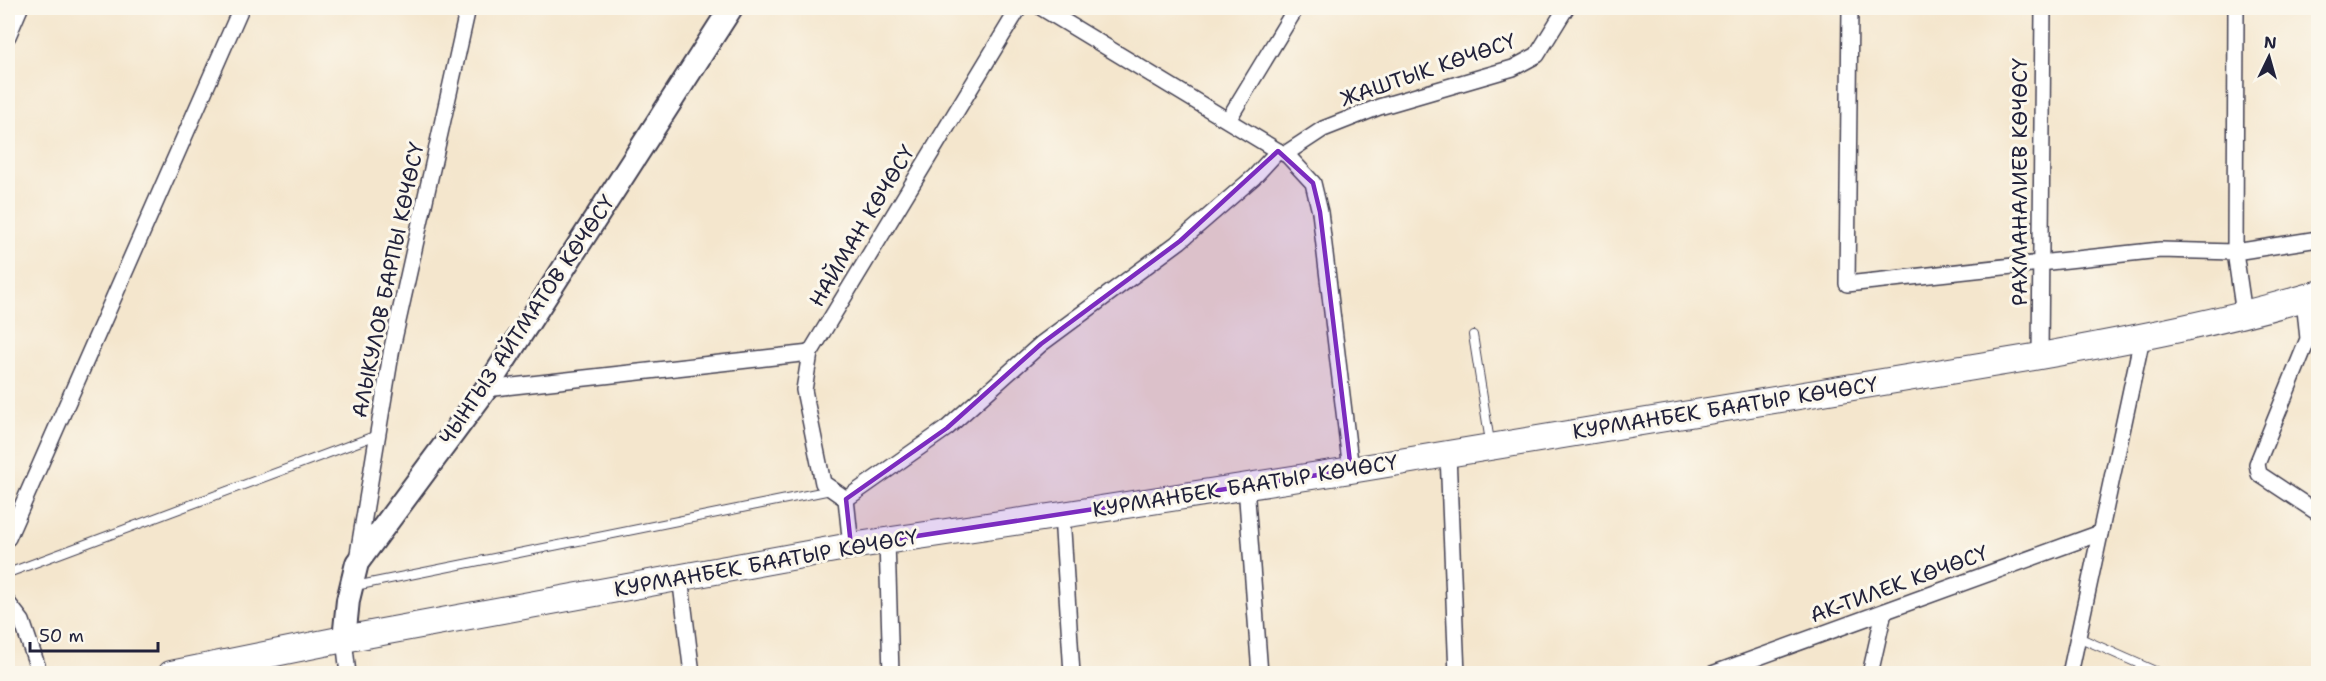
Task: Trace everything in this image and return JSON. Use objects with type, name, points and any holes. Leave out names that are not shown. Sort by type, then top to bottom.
[{"type":"highway","name":"КУРМАНБЕК БААТЫР КӨЧӨСҮ","points":[[171,674],[345,639],[850,546],[1351,470],[2142,338],[2244,315],[2311,296]]},
{"type":"main road","name":"ЧЫНГЫЗ АЙТМАТОВ КӨЧӨСҮ","points":[[345,639],[351,586],[357,563],[486,389],[731,8]]},
{"type":"street","points":[[8,36],[20,8]]},
{"type":"street","points":[[8,538],[241,8]]},
{"type":"street","name":"АЛЫКУЛОВ БАРПЫ КӨЧӨСҮ","points":[[357,563],[392,348],[468,8]]},
{"type":"street","name":"НАЙМАН КӨЧӨСҮ","points":[[828,486],[804,390],[810,353],[1019,8]]},
{"type":"street","points":[[1042,8],[1282,153],[1313,183],[1320,212],[1351,470]]},
{"type":"street","points":[[1227,120],[1296,8]]},
{"type":"street","name":"ЖАШТЫК КӨЧӨСҮ","points":[[846,499],[947,428],[1041,344],[1180,241],[1282,153],[1323,129],[1379,107],[1513,68],[1537,55],[1566,8]]},
{"type":"street","points":[[1850,8],[1847,284],[2160,250],[2235,252],[2319,239]]},
{"type":"street","name":"РАХМАНАЛИЕВ КӨЧӨСҮ","points":[[2040,356],[2043,8]]},
{"type":"street","points":[[2236,8],[2235,252],[2244,315]]},
{"type":"street","points":[[2311,296],[2308,339],[2257,464],[2259,474],[2319,513]]},
{"type":"street","points":[[2070,674],[2142,338]]},
{"type":"street","points":[[486,389],[810,353]]},
{"type":"street","points":[[1448,454],[1457,674]]},
{"type":"street","points":[[828,486],[846,499],[850,546]]},
{"type":"street","points":[[1246,486],[1260,674]]},
{"type":"street","points":[[1062,515],[1072,674]]},
{"type":"street","name":"АК-ТИЛЕК КӨЧӨСҮ","points":[[1712,674],[2100,533]]},
{"type":"street","points":[[887,540],[891,674]]},
{"type":"street","points":[[680,576],[692,674]]},
{"type":"street","points":[[8,603],[22,621],[40,674]]},
{"type":"street","points":[[1870,674],[1884,612]]},
{"type":"street","points":[[345,639],[348,674]]},
{"type":"lane","points":[[1473,335],[1490,447]]},
{"type":"lane","points":[[8,573],[378,435]]},
{"type":"lane","points":[[351,586],[828,486]]},
{"type":"lane","points":[[2078,637],[2162,674]]},
{"type":"highlighted area","points":[[1278,151],[1313,183],[1320,212],[1351,470],[851,546],[846,499],[947,428],[1041,344],[1180,241]]}]
